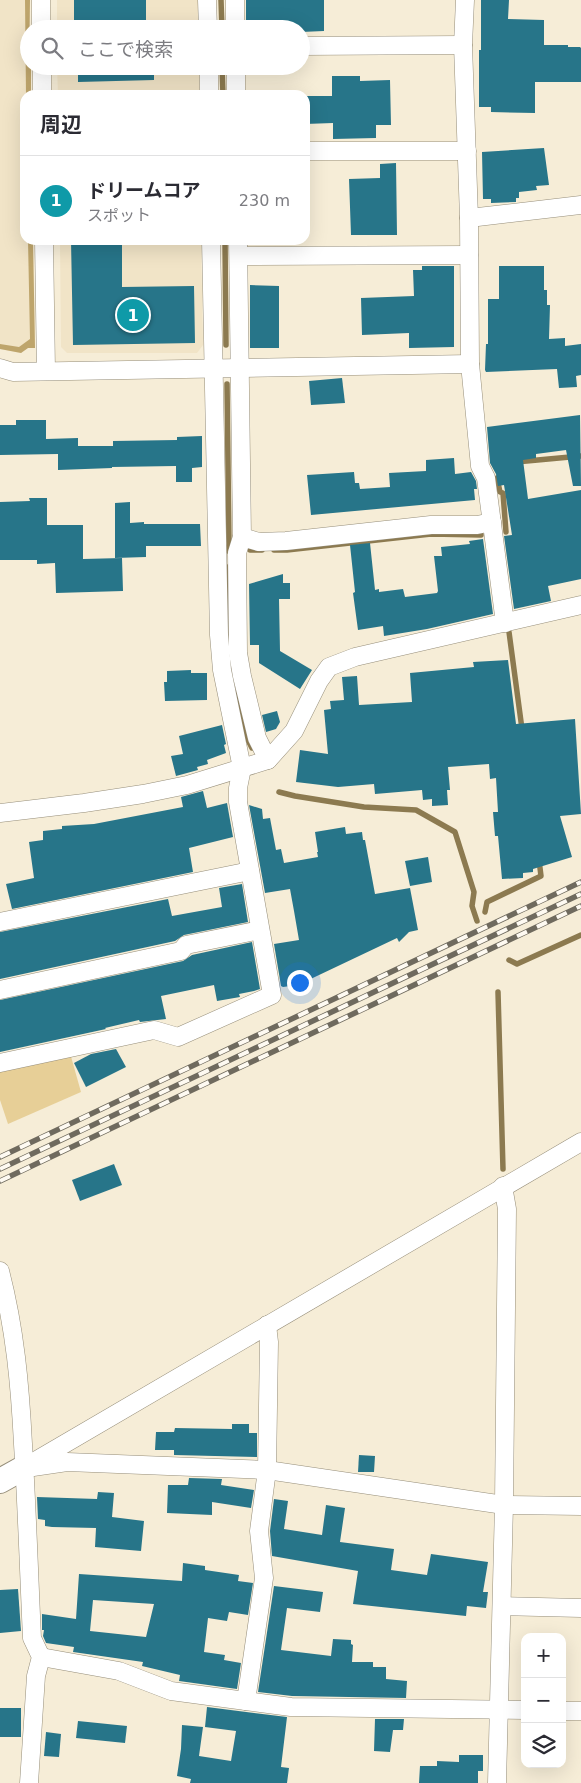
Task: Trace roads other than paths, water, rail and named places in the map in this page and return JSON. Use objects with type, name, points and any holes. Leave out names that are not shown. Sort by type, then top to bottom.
[{"type":"street","points":[[41,0],[41,20]]},
{"type":"street","points":[[208,0],[208,20]]},
{"type":"street","points":[[235,0],[235,20]]},
{"type":"street","points":[[465,0],[463,45],[469,218],[470,364],[480,466],[486,478],[505,623]]},
{"type":"street","points":[[310,46],[463,45]]},
{"type":"street","points":[[42,75],[42,90]]},
{"type":"street","points":[[209,75],[209,90]]},
{"type":"street","points":[[236,75],[236,90]]},
{"type":"street","points":[[310,151],[467,151]]},
{"type":"street","points":[[469,218],[581,204]]},
{"type":"street","points":[[44,245],[46,371]]},
{"type":"street","points":[[0,1063],[154,1030],[178,1037],[272,995],[238,802],[238,788],[242,768],[222,670],[219,635],[212,245]]},
{"type":"street","points":[[268,760],[257,738],[238,653],[237,559],[242,537],[239,248],[469,254]]},
{"type":"street","points":[[0,368],[14,372],[470,364]]},
{"type":"street","points":[[242,537],[259,542],[286,541],[431,526],[477,525],[492,522]]},
{"type":"street","points":[[0,813],[142,794],[187,785],[268,760],[294,731],[319,681],[329,667],[355,657],[581,605]]},
{"type":"street","points":[[0,922],[250,871]]},
{"type":"street","points":[[0,990],[181,951],[186,945],[260,930]]},
{"type":"street","points":[[0,1481],[581,1142]]},
{"type":"street","points":[[497,1783],[504,1505],[507,1209],[503,1186]]},
{"type":"street","points":[[0,1271],[10,1310],[19,1373],[32,1638],[42,1657],[36,1676],[29,1783]]},
{"type":"street","points":[[246,1701],[264,1578],[259,1531],[267,1470],[270,1342],[267,1325]]},
{"type":"street","points":[[25,1468],[67,1462],[267,1470],[504,1505],[581,1506]]},
{"type":"street","points":[[502,1606],[581,1608]]},
{"type":"street","points":[[42,1657],[119,1671],[171,1691],[291,1707],[521,1710]]},
{"type":"street","points":[[566,1711],[581,1711]]},
{"type":"waterway","points":[[221,0],[222,20]]},
{"type":"waterway","points":[[222,75],[223,90]]},
{"type":"waterway","points":[[225,245],[226,345]]},
{"type":"waterway","points":[[227,384],[228,551]]},
{"type":"waterway","points":[[516,462],[581,456]]},
{"type":"waterway","points":[[497,478],[500,492],[503,493],[506,532]]},
{"type":"waterway","points":[[274,550],[431,534],[481,535]]},
{"type":"waterway","points":[[250,550],[262,550]]},
{"type":"waterway","points":[[228,567],[230,656]]},
{"type":"waterway","points":[[509,632],[522,729]]},
{"type":"waterway","points":[[237,692],[246,736],[252,748]]},
{"type":"waterway","points":[[279,792],[364,807],[416,810],[455,832],[474,892],[472,906],[477,921]]},
{"type":"waterway","points":[[485,912],[487,902],[541,876],[539,860]]},
{"type":"waterway","points":[[509,960],[517,964],[581,935]]},
{"type":"waterway","points":[[498,992],[503,1169]]},
{"type":"railway","points":[[0,1157],[581,882]]},
{"type":"railway","points":[[0,1169],[581,894]]},
{"type":"railway","points":[[0,1181],[581,906]]},
{"type":"place","name":"ドリームコア","points":[[133,315]]}]
